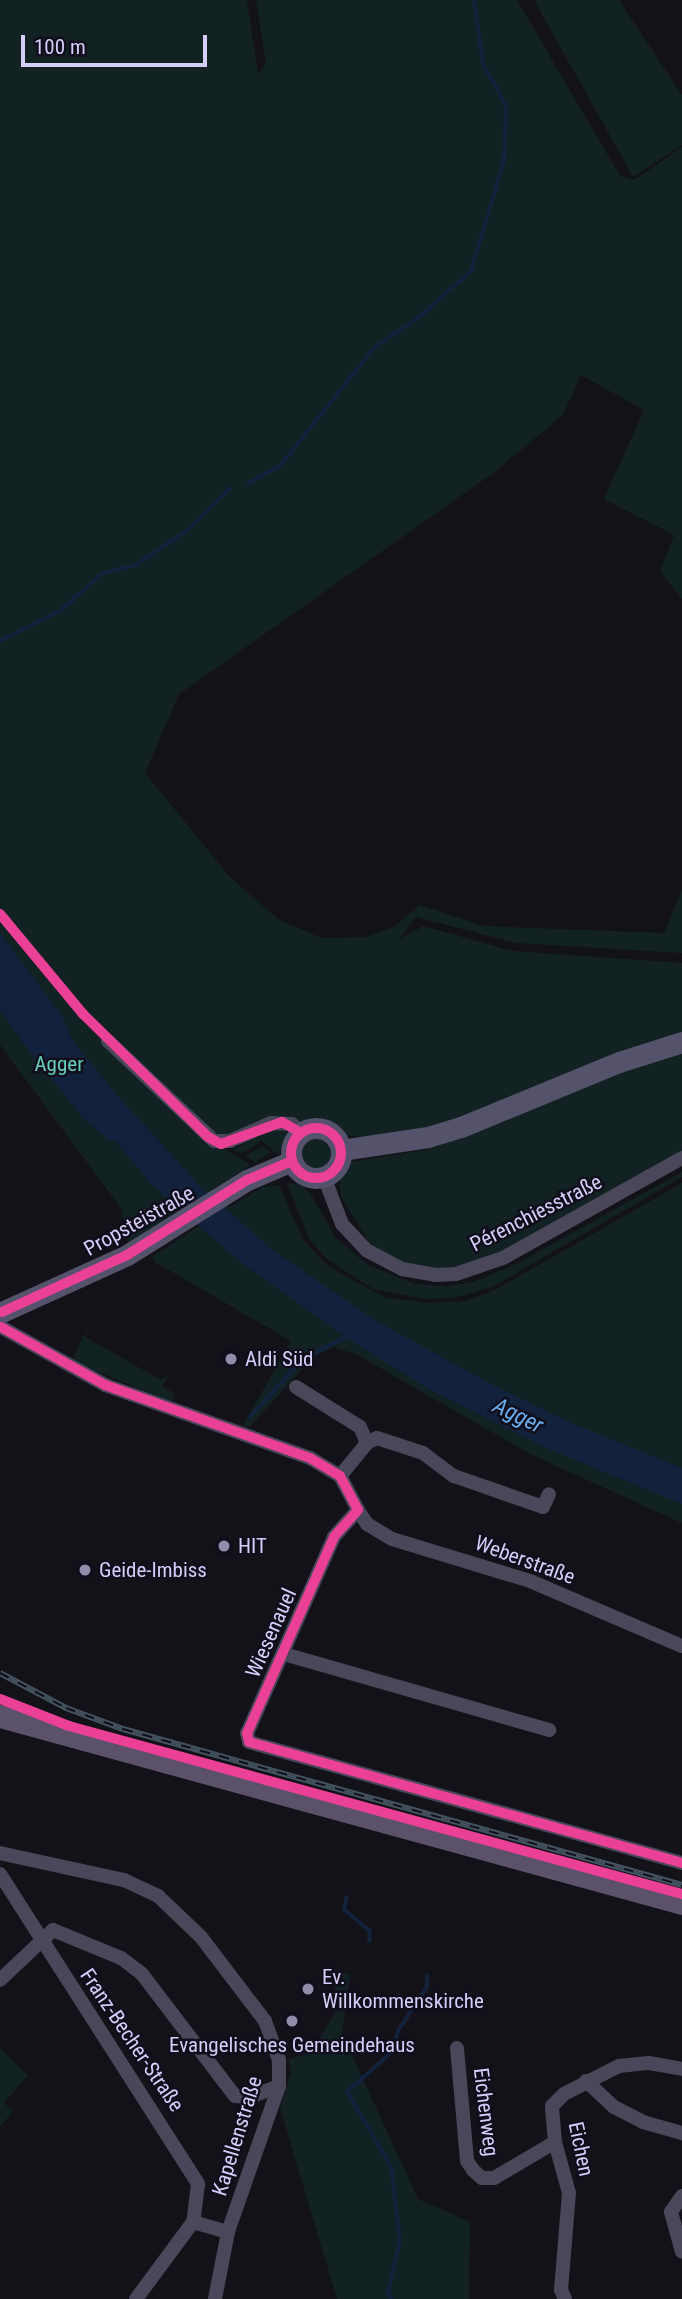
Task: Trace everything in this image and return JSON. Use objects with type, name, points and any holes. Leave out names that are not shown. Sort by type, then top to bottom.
[{"type":"main road","points":[[0,1716],[682,1903]]},
{"type":"street","points":[[108,1041],[214,1141],[230,1141],[271,1123],[292,1124],[301,1133]]},
{"type":"street","points":[[341,1150],[428,1138],[620,1062],[682,1042]]},
{"type":"street","points":[[314,1128],[329,1130],[341,1150],[337,1166],[324,1177],[306,1176],[292,1161],[293,1142],[301,1133],[314,1128]]},
{"type":"street","name":"Pérenchiesstraße","points":[[324,1177],[342,1224],[366,1250],[402,1269],[435,1275],[456,1274],[503,1258],[682,1158]]},
{"type":"street","name":"Propsteistraße","points":[[1,1319],[161,1235],[247,1180],[292,1161]]},
{"type":"street","points":[[1,1319],[105,1385],[310,1458],[340,1476],[358,1510]]},
{"type":"street","points":[[296,1387],[360,1427],[367,1443]]},
{"type":"street","points":[[340,1476],[367,1443],[377,1438],[423,1453],[454,1475],[543,1507],[549,1494]]},
{"type":"street","name":"Weberstraße","points":[[358,1510],[367,1524],[392,1539],[530,1581],[682,1646]]},
{"type":"street","name":"Wiesenauel","points":[[358,1510],[334,1537],[247,1733],[253,1745],[682,1863]]},
{"type":"street","name":"Wiesenauel","points":[[284,1654],[549,1730]]},
{"type":"street","name":"Kapellenstraße","points":[[0,1853],[124,1880],[158,1896],[201,1937],[265,2021],[279,2060],[279,2086],[228,2232],[215,2299]]},
{"type":"street","name":"Franz-Becher-Straße","points":[[0,1874],[186,2159],[198,2184],[193,2222]]},
{"type":"street","points":[[0,1980],[41,1938],[53,1930],[121,1958],[142,1974],[235,2096],[249,2097],[279,2086]]},
{"type":"street","name":"Eichenweg","points":[[457,2048],[465,2144],[473,2170],[482,2178],[494,2178],[555,2142]]},
{"type":"street","name":"Eichen","points":[[565,2299],[561,2290],[569,2193],[555,2142],[552,2106],[586,2081],[634,2063],[682,2069]]},
{"type":"street","points":[[586,2081],[614,2107],[643,2122],[682,2133]]},
{"type":"street","points":[[682,2196],[671,2212],[682,2252]]},
{"type":"street","points":[[136,2299],[193,2222],[228,2232]]},
{"type":"green space","points":[[0,0],[247,0],[258,74],[266,63],[256,0],[517,0],[620,176],[634,180],[682,147],[682,599],[660,571],[674,535],[604,499],[644,410],[581,375],[563,415],[492,474],[179,694],[145,773],[230,877],[278,919],[321,938],[366,937],[394,927],[420,905],[484,926],[664,933],[682,890],[682,953],[516,943],[416,917],[399,940],[423,926],[513,951],[682,963],[682,1036],[449,1123],[373,1138],[341,1135],[325,1122],[305,1125],[289,1116],[273,1117],[223,1148],[251,1165],[211,1190],[230,1207],[263,1187],[279,1185],[303,1240],[329,1267],[386,1298],[432,1303],[466,1301],[495,1290],[682,1183],[682,1523],[532,1455],[356,1354],[333,1347],[312,1358],[250,1427],[243,1425],[291,1341],[155,1262],[152,1257],[199,1226],[181,1210],[128,1243],[121,1208],[0,1045]]},
{"type":"green space","points":[[534,0],[619,0],[682,95],[682,145],[633,177]]},
{"type":"green space","points":[[682,1048],[682,1152],[492,1257],[441,1270],[392,1260],[371,1245],[341,1197],[339,1174],[350,1162],[430,1149]]},
{"type":"green space","points":[[271,1127],[290,1131],[278,1155],[262,1141],[241,1154],[233,1150]]},
{"type":"green space","points":[[316,1137],[327,1142],[332,1153],[327,1164],[316,1169],[305,1164],[300,1153],[305,1142]]},
{"type":"green space","points":[[263,1146],[270,1152],[255,1163],[246,1155]]},
{"type":"green space","points":[[682,1172],[682,1177],[494,1286],[458,1297],[427,1299],[373,1289],[327,1259],[309,1239],[287,1183],[299,1184],[311,1194],[335,1237],[368,1265],[414,1284],[448,1286],[473,1282],[514,1265]]},
{"type":"green space","points":[[88,1326],[85,1337],[161,1380],[168,1376],[162,1386],[175,1394],[171,1402],[72,1361]]},
{"type":"green space","points":[[335,1969],[350,1975],[342,2033],[418,2199],[470,2222],[469,2299],[337,2299],[280,2108],[291,2072],[289,2059],[311,2053],[335,2013]]},
{"type":"green space","points":[[0,2048],[28,2075],[4,2103],[13,2111],[0,2127]]},
{"type":"water","name":"Agger","points":[[0,933],[62,1016],[72,1040],[124,1103],[202,1188],[275,1252],[378,1322],[489,1383],[573,1424],[682,1468],[682,1504],[544,1447],[427,1388],[345,1337],[238,1260],[150,1183],[115,1140],[110,1141],[84,1119],[29,1051],[0,1010]]},
{"type":"waterway","points":[[248,483],[280,466],[375,347],[417,319],[471,271],[504,160],[506,106],[483,64],[474,0]]},
{"type":"waterway","points":[[0,641],[60,611],[103,573],[136,565],[188,530],[230,489]]},
{"type":"waterway","points":[[250,1417],[302,1360],[349,1335]]},
{"type":"waterway","points":[[347,1897],[345,1910],[370,1931],[370,1941]]},
{"type":"waterway","points":[[391,2299],[388,2292],[400,2240],[391,2167],[347,2092],[392,2052],[398,2031],[427,1987],[427,1976]]},
{"type":"railway","points":[[0,1673],[66,1708],[123,1729],[682,1885]]},
{"type":"cycle path","points":[[0,914],[83,1014],[208,1137],[221,1144],[282,1122],[301,1133]]},
{"type":"cycle path","points":[[316,1128],[334,1135],[341,1153],[334,1171],[316,1178],[298,1171],[291,1153],[298,1135],[316,1128]]},
{"type":"cycle path","points":[[2,1312],[127,1255],[247,1180],[292,1161]]},
{"type":"cycle path","points":[[1,1327],[105,1385],[310,1458],[340,1476],[358,1510],[334,1537],[247,1733],[249,1742],[682,1863]]},
{"type":"cycle path","points":[[0,1699],[69,1726],[682,1894]]},
{"type":"place","name":"Aldi Süd","points":[[231,1359]]},
{"type":"place","name":"HIT","points":[[224,1546]]},
{"type":"place","name":"Geide-Imbiss","points":[[85,1570]]},
{"type":"place","name":"Ev. Willkommenskirche","points":[[308,1989]]},
{"type":"place","name":"Evangelisches Gemeindehaus","points":[[292,2021]]}]
